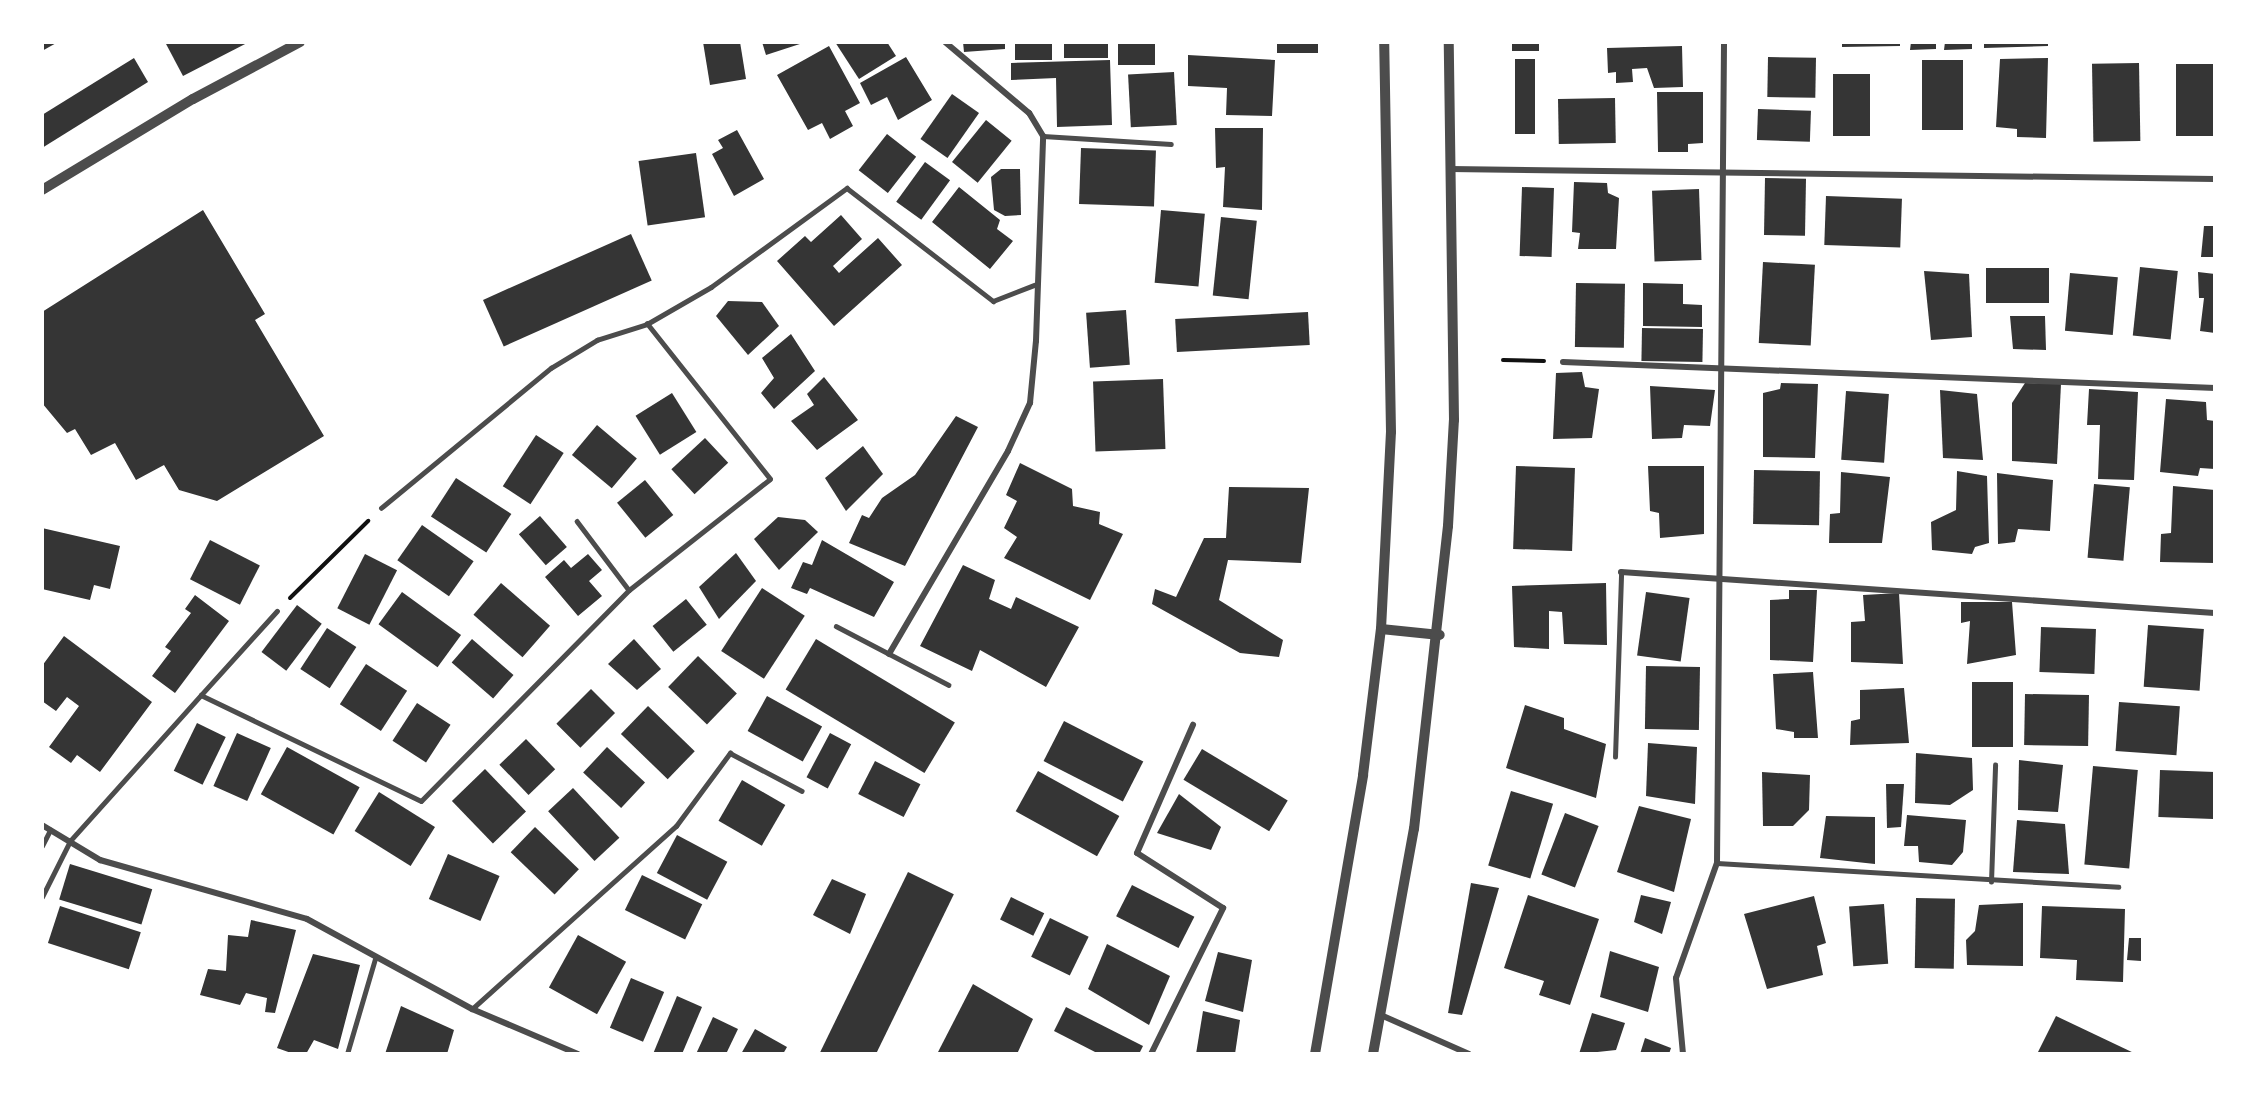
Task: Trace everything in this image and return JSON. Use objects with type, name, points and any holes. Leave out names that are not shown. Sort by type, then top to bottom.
[{"type":"street","points":[[42,190],[193,99],[300,42]]},
{"type":"street","points":[[889,654],[1030,403],[1043,136],[1029,113],[945,42]]},
{"type":"street","points":[[1315,1054],[1363,775],[1381,629],[1391,432],[1384,42]]},
{"type":"street","points":[[1373,1054],[1383,1016],[1440,635],[1454,420],[1449,42]]},
{"type":"street","points":[[1683,1054],[1676,978],[1717,863],[1722,578],[1725,42]]},
{"type":"street","points":[[1450,169],[1723,170],[2215,179]]},
{"type":"street","points":[[1563,362],[1723,371],[2215,388]]},
{"type":"street","points":[[1622,572],[2215,613]]},
{"type":"street","points":[[1381,629],[1440,635]]},
{"type":"street","points":[[1151,1054],[1223,908],[1137,853],[1193,725]]},
{"type":"street","points":[[42,825],[100,860],[307,919],[375,959],[472,1009],[578,1054]]},
{"type":"street","points":[[1383,1016],[1469,1054]]},
{"type":"lane","points":[[1043,136],[1172,144]]},
{"type":"lane","points":[[381,508],[550,368],[597,340],[647,324],[711,287],[847,188],[993,301],[1034,285]]},
{"type":"lane","points":[[201,695],[421,801],[629,590],[770,479],[647,324]]},
{"type":"lane","points":[[577,521],[629,590]]},
{"type":"lane","points":[[1615,757],[1622,572]]},
{"type":"lane","points":[[42,897],[70,841],[277,611]]},
{"type":"lane","points":[[836,626],[949,685]]},
{"type":"lane","points":[[472,1009],[676,826],[730,753],[802,791]]},
{"type":"lane","points":[[1991,882],[1995,765]]},
{"type":"lane","points":[[42,846],[50,830]]},
{"type":"lane","points":[[1717,863],[1991,882],[2118,887]]},
{"type":"lane","points":[[348,1054],[375,959]]},
{"type":"path","points":[[1503,360],[1563,362]]},
{"type":"path","points":[[277,611],[381,508]]},
{"type":"building","points":[[42,42],[58,42],[42,51]]},
{"type":"building","points":[[165,42],[249,42],[183,76]]},
{"type":"building","points":[[703,42],[740,42],[746,79],[710,85]]},
{"type":"building","points":[[762,42],[806,42],[766,55]]},
{"type":"building","points":[[835,42],[887,42],[896,56],[859,79]]},
{"type":"building","points":[[963,42],[1005,42],[1005,49],[964,52]]},
{"type":"building","points":[[1015,42],[1052,42],[1052,60],[1015,60]]},
{"type":"building","points":[[1064,42],[1108,42],[1108,58],[1064,58]]},
{"type":"building","points":[[1118,42],[1155,42],[1155,65],[1118,65]]},
{"type":"building","points":[[1277,42],[1318,42],[1318,53],[1277,53]]},
{"type":"building","points":[[1512,42],[1539,42],[1539,51],[1512,51]]},
{"type":"building","points":[[1842,42],[1900,42],[1900,46],[1842,47]]},
{"type":"building","points":[[1911,42],[1936,42],[1936,49],[1910,50]]},
{"type":"building","points":[[1945,42],[1972,42],[1972,49],[1944,50]]},
{"type":"building","points":[[1984,42],[2048,42],[2048,46],[1984,48]]},
{"type":"building","points":[[829,46],[860,103],[845,111],[853,126],[830,139],[822,123],[808,130],[777,75]]},
{"type":"building","points":[[1682,46],[1683,87],[1654,88],[1647,68],[1632,69],[1633,82],[1616,83],[1616,72],[1608,73],[1607,48]]},
{"type":"building","points":[[1188,55],[1275,60],[1272,116],[1226,115],[1227,88],[1188,86]]},
{"type":"building","points":[[906,57],[932,100],[898,120],[887,97],[871,105],[860,83]]},
{"type":"building","points":[[1768,57],[1816,58],[1815,98],[1767,97]]},
{"type":"building","points":[[134,58],[148,82],[42,148],[42,115]]},
{"type":"building","points":[[2048,58],[2046,138],[2017,137],[2017,129],[1996,127],[2000,59]]},
{"type":"building","points":[[1515,59],[1535,59],[1535,134],[1515,134]]},
{"type":"building","points":[[1110,60],[1112,125],[1057,127],[1056,78],[1011,80],[1011,63]]},
{"type":"building","points":[[1922,60],[1963,60],[1963,130],[1922,130]]},
{"type":"building","points":[[2139,63],[2140,141],[2093,142],[2092,64]]},
{"type":"building","points":[[2176,64],[2215,64],[2215,136],[2176,136]]},
{"type":"building","points":[[1174,72],[1177,125],[1131,127],[1128,74]]},
{"type":"building","points":[[1833,74],[1870,74],[1870,136],[1833,136]]},
{"type":"building","points":[[1657,92],[1703,92],[1703,143],[1688,144],[1688,152],[1658,152]]},
{"type":"building","points":[[952,94],[979,113],[947,158],[920,139]]},
{"type":"building","points":[[1615,98],[1616,143],[1559,144],[1558,99]]},
{"type":"building","points":[[1758,109],[1811,111],[1810,142],[1757,140]]},
{"type":"building","points":[[986,120],[1012,141],[978,183],[952,162]]},
{"type":"building","points":[[1215,128],[1263,128],[1262,210],[1223,207],[1225,167],[1216,168]]},
{"type":"building","points":[[737,130],[764,179],[734,196],[712,154],[723,148],[718,140]]},
{"type":"building","points":[[887,134],[916,157],[888,193],[859,170]]},
{"type":"building","points":[[1081,148],[1156,151],[1154,207],[1079,204]]},
{"type":"building","points":[[696,153],[705,217],[648,225],[639,161]]},
{"type":"building","points":[[925,162],[950,180],[921,220],[896,202]]},
{"type":"building","points":[[1001,169],[1020,169],[1021,215],[1005,216],[994,210],[991,177]]},
{"type":"building","points":[[1765,178],[1806,179],[1805,236],[1764,235]]},
{"type":"building","points":[[1574,182],[1607,183],[1608,193],[1619,198],[1616,249],[1578,249],[1580,233],[1572,232]]},
{"type":"building","points":[[959,187],[1000,220],[997,229],[1013,241],[990,269],[932,222]]},
{"type":"building","points":[[1522,187],[1554,188],[1552,257],[1520,256]]},
{"type":"building","points":[[1699,189],[1701,260],[1655,262],[1652,191]]},
{"type":"building","points":[[1826,196],[1902,199],[1900,248],[1824,245]]},
{"type":"building","points":[[203,210],[265,314],[255,320],[324,436],[217,501],[179,490],[164,465],[136,480],[115,443],[91,455],[75,429],[67,433],[42,403],[42,312]]},
{"type":"building","points":[[1161,210],[1205,214],[1198,287],[1155,283]]},
{"type":"building","points":[[841,215],[862,239],[833,266],[839,273],[878,238],[902,265],[834,326],[777,261],[805,236],[811,242]]},
{"type":"building","points":[[1221,217],[1257,221],[1249,299],[1213,296]]},
{"type":"building","points":[[2204,226],[2215,226],[2215,257],[2201,257]]},
{"type":"building","points":[[631,234],[652,281],[504,346],[483,300]]},
{"type":"building","points":[[1763,262],[1815,265],[1811,346],[1759,343]]},
{"type":"building","points":[[2140,267],[2178,271],[2171,340],[2133,336]]},
{"type":"building","points":[[1986,268],[2049,268],[2049,303],[1986,303]]},
{"type":"building","points":[[1924,271],[1969,274],[1972,337],[1931,340]]},
{"type":"building","points":[[2198,272],[2215,274],[2215,333],[2200,331],[2204,298],[2199,298]]},
{"type":"building","points":[[2070,273],[2118,277],[2113,335],[2065,331]]},
{"type":"building","points":[[1576,283],[1625,284],[1624,348],[1575,347]]},
{"type":"building","points":[[1643,283],[1683,284],[1683,304],[1702,305],[1702,327],[1643,326]]},
{"type":"building","points":[[728,301],[762,302],[779,326],[748,355],[716,316]]},
{"type":"building","points":[[1126,310],[1130,365],[1090,368],[1086,313]]},
{"type":"building","points":[[1308,312],[1310,345],[1177,352],[1175,319]]},
{"type":"building","points":[[2010,316],[2045,316],[2046,350],[2013,349]]},
{"type":"building","points":[[1642,328],[1703,329],[1702,362],[1641,361]]},
{"type":"building","points":[[791,334],[815,371],[774,409],[761,393],[774,378],[762,358]]},
{"type":"building","points":[[1582,372],[1585,387],[1599,389],[1592,438],[1553,439],[1556,373]]},
{"type":"building","points":[[824,377],[858,420],[817,450],[791,421],[814,405],[807,394]]},
{"type":"building","points":[[1163,379],[1165,449],[1095,451],[1093,381]]},
{"type":"building","points":[[1781,383],[1818,384],[1815,458],[1763,457],[1763,393],[1780,389]]},
{"type":"building","points":[[2025,383],[2061,384],[2057,464],[2012,461],[2012,403]]},
{"type":"building","points":[[1650,386],[1715,390],[1710,426],[1684,425],[1682,438],[1652,439]]},
{"type":"building","points":[[2089,389],[2138,392],[2134,480],[2098,479],[2100,425],[2087,425]]},
{"type":"building","points":[[1940,390],[1977,394],[1983,460],[1943,458]]},
{"type":"building","points":[[1846,391],[1889,394],[1884,463],[1841,460]]},
{"type":"building","points":[[672,393],[696,432],[660,455],[636,416]]},
{"type":"building","points":[[2166,399],[2206,402],[2207,420],[2215,421],[2215,469],[2200,468],[2198,476],[2160,472]]},
{"type":"building","points":[[956,416],[978,427],[905,566],[849,543],[862,515],[869,518],[882,498],[915,475]]},
{"type":"building","points":[[597,425],[637,458],[612,488],[572,455]]},
{"type":"building","points":[[536,435],[564,453],[530,504],[503,486]]},
{"type":"building","points":[[705,438],[728,463],[695,494],[671,469]]},
{"type":"building","points":[[863,446],[883,474],[846,511],[825,478]]},
{"type":"building","points":[[1020,463],[1072,489],[1073,506],[1100,512],[1099,524],[1123,534],[1090,600],[1004,558],[1017,537],[1004,528],[1017,501],[1006,495]]},
{"type":"building","points":[[1516,466],[1575,468],[1572,551],[1513,549]]},
{"type":"building","points":[[1648,466],[1704,466],[1704,534],[1660,538],[1659,513],[1650,511]]},
{"type":"building","points":[[1754,470],[1820,471],[1819,525],[1753,524]]},
{"type":"building","points":[[1957,471],[1987,476],[1989,543],[1975,547],[1972,554],[1932,550],[1931,522],[1956,510]]},
{"type":"building","points":[[1841,472],[1890,477],[1882,543],[1829,543],[1830,514],[1840,513]]},
{"type":"building","points":[[1997,473],[2053,480],[2050,531],[2018,529],[2015,542],[1998,544]]},
{"type":"building","points":[[456,478],[511,514],[486,553],[431,517]]},
{"type":"building","points":[[645,480],[673,515],[645,538],[617,503]]},
{"type":"building","points":[[2094,484],[2130,487],[2123,561],[2088,558]]},
{"type":"building","points":[[2173,486],[2215,490],[2215,563],[2160,562],[2161,534],[2171,533]]},
{"type":"building","points":[[1229,487],[1309,488],[1301,563],[1228,560],[1219,600],[1283,640],[1279,657],[1240,653],[1152,604],[1155,589],[1176,597],[1204,538],[1226,538]]},
{"type":"building","points":[[540,516],[567,547],[546,565],[519,534]]},
{"type":"building","points":[[778,517],[805,520],[818,532],[779,570],[754,539]]},
{"type":"building","points":[[422,525],[474,561],[449,596],[397,560]]},
{"type":"building","points":[[42,528],[120,546],[110,589],[94,585],[90,600],[42,589]]},
{"type":"building","points":[[210,540],[260,565],[240,605],[190,579]]},
{"type":"building","points":[[822,540],[894,582],[874,617],[810,588],[807,594],[791,588],[803,562],[812,565]]},
{"type":"building","points":[[736,553],[756,581],[719,619],[699,587]]},
{"type":"building","points":[[365,554],[397,570],[369,625],[337,608]]},
{"type":"building","points":[[588,554],[602,570],[589,581],[602,596],[578,616],[545,577],[564,560],[571,568]]},
{"type":"building","points":[[963,565],[995,580],[989,599],[1011,609],[1016,597],[1079,627],[1046,687],[980,650],[972,671],[920,646]]},
{"type":"building","points":[[501,583],[550,626],[523,657],[473,615]]},
{"type":"building","points":[[1606,583],[1607,645],[1564,644],[1562,612],[1549,611],[1549,649],[1514,647],[1512,586]]},
{"type":"building","points":[[762,588],[805,616],[764,679],[721,651]]},
{"type":"building","points":[[1789,590],[1817,590],[1813,662],[1770,660],[1770,600],[1789,599]]},
{"type":"building","points":[[402,592],[461,635],[438,667],[378,624]]},
{"type":"building","points":[[1646,592],[1690,598],[1681,662],[1637,655]]},
{"type":"building","points":[[1899,593],[1903,664],[1851,662],[1851,622],[1865,621],[1863,595]]},
{"type":"building","points":[[195,595],[229,621],[175,693],[152,676],[171,651],[165,647],[191,613],[185,609]]},
{"type":"building","points":[[686,599],[707,625],[673,652],[653,626]]},
{"type":"building","points":[[1961,602],[2012,602],[2016,655],[1967,664],[1970,621],[1961,623]]},
{"type":"building","points":[[297,605],[322,624],[286,671],[261,652]]},
{"type":"building","points":[[2148,625],[2204,629],[2200,691],[2144,687]]},
{"type":"building","points":[[2041,627],[2096,629],[2094,674],[2039,672]]},
{"type":"building","points":[[327,628],[356,647],[330,688],[300,669]]},
{"type":"building","points":[[64,636],[152,702],[100,772],[77,755],[71,763],[49,747],[79,706],[67,697],[56,711],[42,701],[42,666]]},
{"type":"building","points":[[472,639],[514,675],[493,698],[452,662]]},
{"type":"building","points":[[634,639],[661,669],[637,690],[608,664]]},
{"type":"building","points":[[816,639],[955,722],[924,773],[786,690]]},
{"type":"building","points":[[698,656],[737,694],[707,724],[668,687]]},
{"type":"building","points":[[366,664],[407,691],[381,731],[340,704]]},
{"type":"building","points":[[1646,666],[1700,667],[1699,730],[1645,729]]},
{"type":"building","points":[[1813,672],[1818,738],[1794,738],[1794,732],[1776,729],[1773,674]]},
{"type":"building","points":[[1972,682],[2013,682],[2013,747],[1972,747]]},
{"type":"building","points":[[1904,688],[1909,743],[1850,745],[1851,721],[1860,719],[1860,690]]},
{"type":"building","points":[[591,689],[615,713],[580,748],[556,724]]},
{"type":"building","points":[[2025,694],[2089,695],[2088,746],[2024,745]]},
{"type":"building","points":[[767,696],[822,727],[803,762],[748,731]]},
{"type":"building","points":[[2119,702],[2180,706],[2176,755],[2116,751]]},
{"type":"building","points":[[417,703],[451,725],[426,763],[392,741]]},
{"type":"building","points":[[1525,705],[1564,718],[1564,729],[1606,744],[1596,798],[1506,768]]},
{"type":"building","points":[[648,706],[695,751],[668,779],[621,734]]},
{"type":"building","points":[[1064,721],[1143,761],[1123,802],[1044,761]]},
{"type":"building","points":[[197,723],[226,737],[203,785],[174,771]]},
{"type":"building","points":[[237,733],[271,748],[247,801],[213,786]]},
{"type":"building","points":[[830,733],[851,744],[828,788],[807,777]]},
{"type":"building","points":[[526,739],[555,769],[529,795],[499,765]]},
{"type":"building","points":[[1648,743],[1697,747],[1695,804],[1646,796]]},
{"type":"building","points":[[287,747],[360,787],[333,834],[261,794]]},
{"type":"building","points":[[607,747],[645,782],[621,808],[583,773]]},
{"type":"building","points":[[1202,749],[1288,801],[1269,831],[1183,780]]},
{"type":"building","points":[[1916,753],[1972,758],[1973,790],[1950,805],[1915,803]]},
{"type":"building","points":[[2019,760],[2063,765],[2058,812],[2018,810]]},
{"type":"building","points":[[875,761],[920,784],[904,817],[858,794]]},
{"type":"building","points":[[2093,766],[2138,770],[2129,869],[2084,865]]},
{"type":"building","points":[[485,769],[526,811],[493,843],[452,801]]},
{"type":"building","points":[[2160,770],[2215,772],[2213,819],[2158,817]]},
{"type":"building","points":[[1038,771],[1119,816],[1097,856],[1016,811]]},
{"type":"building","points":[[1762,772],[1810,775],[1809,810],[1793,826],[1763,826]]},
{"type":"building","points":[[742,780],[785,805],[762,846],[718,821]]},
{"type":"building","points":[[1886,784],[1904,784],[1901,827],[1887,828]]},
{"type":"building","points":[[573,788],[619,838],[595,861],[548,811]]},
{"type":"building","points":[[1511,791],[1553,804],[1530,878],[1488,866]]},
{"type":"building","points":[[379,792],[435,827],[411,866],[355,831]]},
{"type":"building","points":[[1179,794],[1221,827],[1211,850],[1157,833]]},
{"type":"building","points":[[1639,806],[1691,819],[1674,892],[1617,872]]},
{"type":"building","points":[[1565,813],[1599,826],[1575,888],[1541,875]]},
{"type":"building","points":[[1907,815],[1966,820],[1963,852],[1952,865],[1919,862],[1918,846],[1904,846]]},
{"type":"building","points":[[1826,816],[1875,817],[1875,864],[1820,858]]},
{"type":"building","points":[[2017,820],[2065,824],[2069,874],[2013,872]]},
{"type":"building","points":[[535,827],[579,869],[555,895],[511,852]]},
{"type":"building","points":[[677,835],[727,862],[707,900],[657,873]]},
{"type":"building","points":[[448,854],[500,876],[480,921],[429,899]]},
{"type":"building","points":[[70,864],[152,889],[141,925],[59,899]]},
{"type":"building","points":[[908,872],[954,894],[876,1054],[820,1053]]},
{"type":"building","points":[[642,875],[702,904],[685,939],[625,910]]},
{"type":"building","points":[[832,879],[866,894],[850,934],[813,915]]},
{"type":"building","points":[[1471,883],[1499,888],[1462,1015],[1448,1013]]},
{"type":"building","points":[[1132,885],[1194,917],[1178,948],[1116,916]]},
{"type":"building","points":[[1528,895],[1599,919],[1570,1005],[1539,995],[1544,981],[1504,968]]},
{"type":"building","points":[[1641,895],[1671,902],[1662,934],[1634,922]]},
{"type":"building","points":[[1814,896],[1826,943],[1817,946],[1823,975],[1767,989],[1744,914]]},
{"type":"building","points":[[1011,897],[1044,913],[1033,936],[1000,919]]},
{"type":"building","points":[[1916,898],[1955,899],[1954,969],[1915,968]]},
{"type":"building","points":[[2023,903],[2023,966],[1967,965],[1966,940],[1975,931],[1979,905]]},
{"type":"building","points":[[1884,904],[1888,964],[1853,966],[1849,906]]},
{"type":"building","points":[[60,906],[141,932],[129,969],[48,943]]},
{"type":"building","points":[[2042,906],[2125,909],[2123,982],[2076,980],[2077,960],[2040,958]]},
{"type":"building","points":[[1050,918],[1089,937],[1070,975],[1031,957]]},
{"type":"building","points":[[251,920],[296,930],[275,1013],[265,1012],[267,998],[246,993],[240,1005],[200,995],[208,969],[226,971],[228,935],[248,937]]},
{"type":"building","points":[[578,935],[626,962],[597,1014],[549,987]]},
{"type":"building","points":[[2129,938],[2141,938],[2141,961],[2127,960]]},
{"type":"building","points":[[1107,944],[1170,976],[1149,1025],[1088,989]]},
{"type":"building","points":[[1610,951],[1659,967],[1648,1012],[1600,997]]},
{"type":"building","points":[[1218,952],[1252,960],[1243,1012],[1205,1001]]},
{"type":"building","points":[[313,954],[360,965],[338,1049],[314,1040],[306,1054],[294,1054],[277,1048]]},
{"type":"building","points":[[631,978],[664,992],[643,1042],[610,1028]]},
{"type":"building","points":[[973,984],[1033,1019],[1017,1054],[937,1054]]},
{"type":"building","points":[[677,996],[702,1007],[682,1054],[653,1054]]},
{"type":"building","points":[[401,1006],[454,1030],[447,1054],[385,1054]]},
{"type":"building","points":[[1066,1007],[1143,1046],[1139,1054],[1099,1054],[1054,1031]]},
{"type":"building","points":[[1203,1011],[1240,1020],[1235,1054],[1196,1054]]},
{"type":"building","points":[[1592,1013],[1625,1023],[1616,1050],[1579,1054]]},
{"type":"building","points":[[2056,1016],[2136,1054],[2037,1054]]},
{"type":"building","points":[[713,1017],[738,1029],[726,1054],[696,1054]]},
{"type":"building","points":[[755,1029],[787,1047],[783,1054],[741,1054]]},
{"type":"building","points":[[1645,1038],[1671,1048],[1669,1054],[1640,1054]]}]
